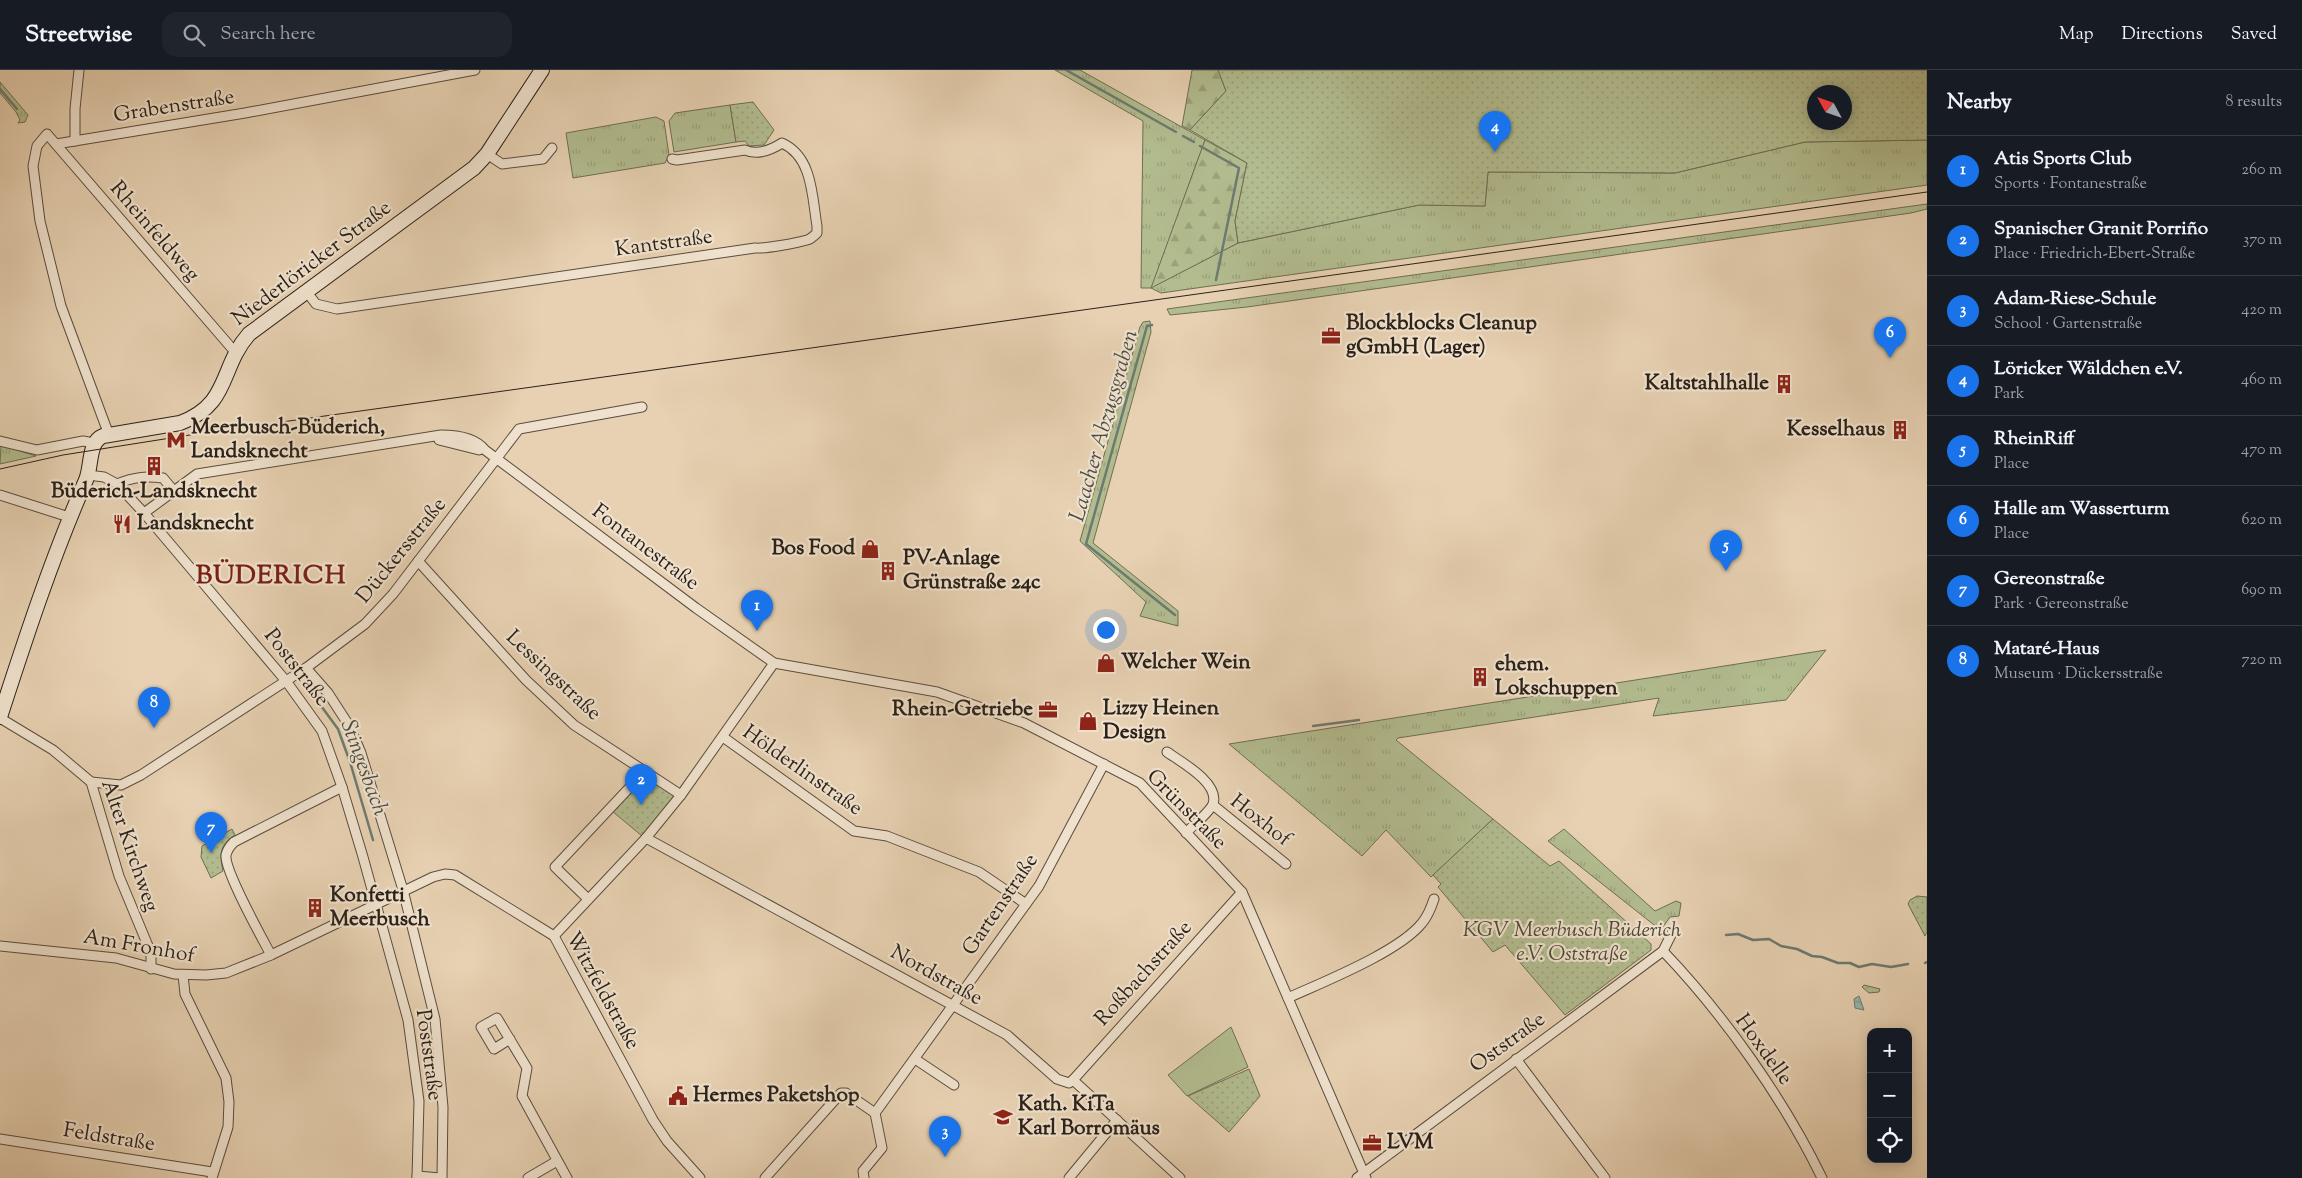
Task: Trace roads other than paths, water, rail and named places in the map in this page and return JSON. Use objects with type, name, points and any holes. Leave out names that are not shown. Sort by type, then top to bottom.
[{"type":"main road","name":"Niederlöricker Straße","points":[[93,447],[100,438],[109,435],[180,423],[200,414],[221,391],[235,352],[255,328],[461,179],[487,154],[542,70]]},
{"type":"main road","points":[[0,718],[69,517],[88,474],[93,447]]},
{"type":"street","points":[[74,141],[79,70]]},
{"type":"street","name":"Grabenstraße","points":[[56,144],[245,113],[475,70]]},
{"type":"street","name":"Rheinfeldweg","points":[[109,435],[61,306],[40,221],[33,166],[37,146],[47,134],[235,352]]},
{"type":"street","name":"Kantstraße","points":[[306,292],[316,304],[337,309],[747,249],[765,249],[775,245],[807,240],[816,232],[818,226],[804,162],[792,147],[782,143],[770,150],[751,153],[745,150],[677,160],[672,159]]},
{"type":"street","points":[[487,154],[500,163],[506,164],[543,159],[552,148]]},
{"type":"street","name":"Dückersstraße","points":[[91,782],[121,784],[141,775],[306,668],[365,624],[393,594],[520,429],[642,407]]},
{"type":"street","name":"Fontanestraße","points":[[144,514],[173,490],[197,474],[441,435],[455,435],[480,444],[484,450],[696,608],[774,663]]},
{"type":"street","points":[[0,441],[37,450],[83,440],[93,447]]},
{"type":"street","name":"Poststraße","points":[[88,474],[104,477],[117,484],[286,681],[322,731],[342,787],[377,903],[408,1020],[419,1101],[417,1177]]},
{"type":"street","points":[[117,484],[133,477],[163,478],[173,490]]},
{"type":"street","points":[[0,495],[69,517]]},
{"type":"street","name":"Lessingstraße","points":[[418,561],[526,680],[574,725],[681,795]]},
{"type":"street","points":[[554,936],[646,838],[681,795],[774,663]]},
{"type":"street","name":"Grünstraße","points":[[774,663],[937,692],[1024,723],[1140,783],[1242,892],[1362,1176]]},
{"type":"street","name":"Poststraße","points":[[306,668],[337,707],[350,727],[361,753],[403,890],[435,1018],[443,1107],[441,1178]]},
{"type":"street","name":"Alter Kirchweg","points":[[0,718],[53,750],[91,782],[118,876],[151,953],[151,969]]},
{"type":"street","name":"Hölderlinstraße","points":[[722,737],[854,831],[887,836],[978,872],[1026,904]]},
{"type":"street","name":"Hoxhof","points":[[1167,752],[1206,781],[1214,794],[1212,806],[1186,833]]},
{"type":"street","name":"Gartenstraße","points":[[874,1113],[954,1006],[1039,886],[1104,764]]},
{"type":"street","points":[[588,899],[555,867],[645,771]]},
{"type":"street","points":[[271,955],[232,875],[225,857],[228,848],[234,842],[342,787]]},
{"type":"street","name":"Hoxhof","points":[[1212,806],[1286,864]]},
{"type":"street","name":"Nordstraße","points":[[646,838],[1007,1035],[1057,1079],[1069,1084],[1073,1080],[1180,1178]]},
{"type":"street","name":"Witzfeldstraße","points":[[377,903],[433,877],[445,874],[455,875],[554,936],[653,1120],[667,1141],[700,1178]]},
{"type":"street","name":"Roßbachstraße","points":[[1073,1080],[1242,892]]},
{"type":"street","points":[[1288,998],[1361,964],[1407,937],[1427,917],[1434,899]]},
{"type":"street","name":"Am Fronhof","points":[[0,946],[116,958],[151,969],[183,975],[226,973],[271,955],[377,903]]},
{"type":"street","name":"Oststraße","points":[[1362,1176],[1516,1059],[1663,951],[1673,931]]},
{"type":"street","name":"Hoxdelle","points":[[1663,951],[1707,1002],[1759,1072],[1781,1105],[1822,1178]]},
{"type":"street","points":[[183,975],[185,994],[226,1078],[229,1102],[228,1127],[212,1175]]},
{"type":"street","points":[[510,1039],[527,1068],[522,1096],[567,1178]]},
{"type":"street","points":[[915,1059],[954,1086]]},
{"type":"street","points":[[1516,1059],[1605,1178]]},
{"type":"street","points":[[766,1178],[841,1093],[846,1093],[874,1113],[882,1148],[863,1171],[864,1178]]},
{"type":"street","points":[[1069,1178],[1117,1120]]},
{"type":"street","name":"Feldstraße","points":[[0,1138],[212,1175]]},
{"type":"street","points":[[528,1178],[557,1161]]},
{"type":"street","points":[[417,1177],[441,1178]]},
{"type":"water","points":[[1859,996],[1864,1010],[1855,1008],[1854,999]]},
{"type":"waterway","name":"Laacher Abzugsgraben","points":[[1066,70],[1176,132]]},
{"type":"waterway","name":"Stingesbach","points":[[0,89],[17,109]]},
{"type":"waterway","name":"Laacher Abzugsgraben","points":[[1183,136],[1194,142]]},
{"type":"waterway","name":"Laacher Abzugsgraben","points":[[1200,146],[1239,168],[1216,280]]},
{"type":"waterway","name":"Laacher Abzugsgraben","points":[[1152,325],[1147,326],[1086,544],[1175,615]]},
{"type":"waterway","name":"Stingesbach","points":[[305,684],[338,729],[350,762],[373,840]]},
{"type":"waterway","name":"Laacher Abzugsgraben","points":[[1313,726],[1359,720]]},
{"type":"waterway","points":[[1726,935],[1738,934],[1753,940],[1769,939],[1781,946],[1797,949],[1812,956],[1822,957],[1838,963],[1850,963],[1859,967],[1872,964],[1891,967],[1908,964]]},
{"type":"tram line","points":[[0,469],[63,455],[196,434],[1927,192]]},
{"type":"place","name":"Löricker Wäldchen e.V.","points":[[1495,152]]},
{"type":"place","name":"Blockblocks Cleanup gGmbH (Lager)","points":[[1331,336]]},
{"type":"place","name":"Halle am Wasserturm","points":[[1890,358]]},
{"type":"place","name":"Kaltstahlhalle","points":[[1784,384]]},
{"type":"place","name":"Kesselhaus","points":[[1900,430]]},
{"type":"place","name":"Meerbusch-Büderich, Landsknecht","points":[[176,440]]},
{"type":"place","name":"Büderich-Landsknecht","points":[[154,466]]},
{"type":"place","name":"Landsknecht","points":[[122,524]]},
{"type":"place","name":"Bos Food","points":[[870,549]]},
{"type":"place","name":"PV-Anlage Grünstraße 24c","points":[[888,571]]},
{"type":"place","name":"RheinRiff","points":[[1726,571]]},
{"type":"place","name":"Atis Sports Club","points":[[757,631]]},
{"type":"place","name":"Welcher Wein","points":[[1106,663]]},
{"type":"place","name":"ehem. Lokschuppen","points":[[1480,677]]},
{"type":"place","name":"Rhein-Getriebe","points":[[1048,710]]},
{"type":"place","name":"Lizzy Heinen Design","points":[[1088,721]]},
{"type":"place","name":"Mataré-Haus","points":[[154,728]]},
{"type":"place","name":"Spanischer Granit Porriño","points":[[641,805]]},
{"type":"place","name":"Gereonstraße","points":[[211,853]]},
{"type":"place","name":"Konfetti Meerbusch","points":[[315,908]]},
{"type":"place","name":"Hermes Paketshop","points":[[678,1096]]},
{"type":"place","name":"Kath. KiTa Karl Borromäus","points":[[1003,1117]]},
{"type":"place","name":"LVM","points":[[1372,1143]]},
{"type":"place","name":"Adam-Riese-Schule","points":[[945,1157]]},
{"type":"district","name":"BÜDERICH","points":[[271,576]]},
{"type":"park label","name":"KGV Meerbusch Büderich e.V. Oststraße","points":[[1572,943]]}]
